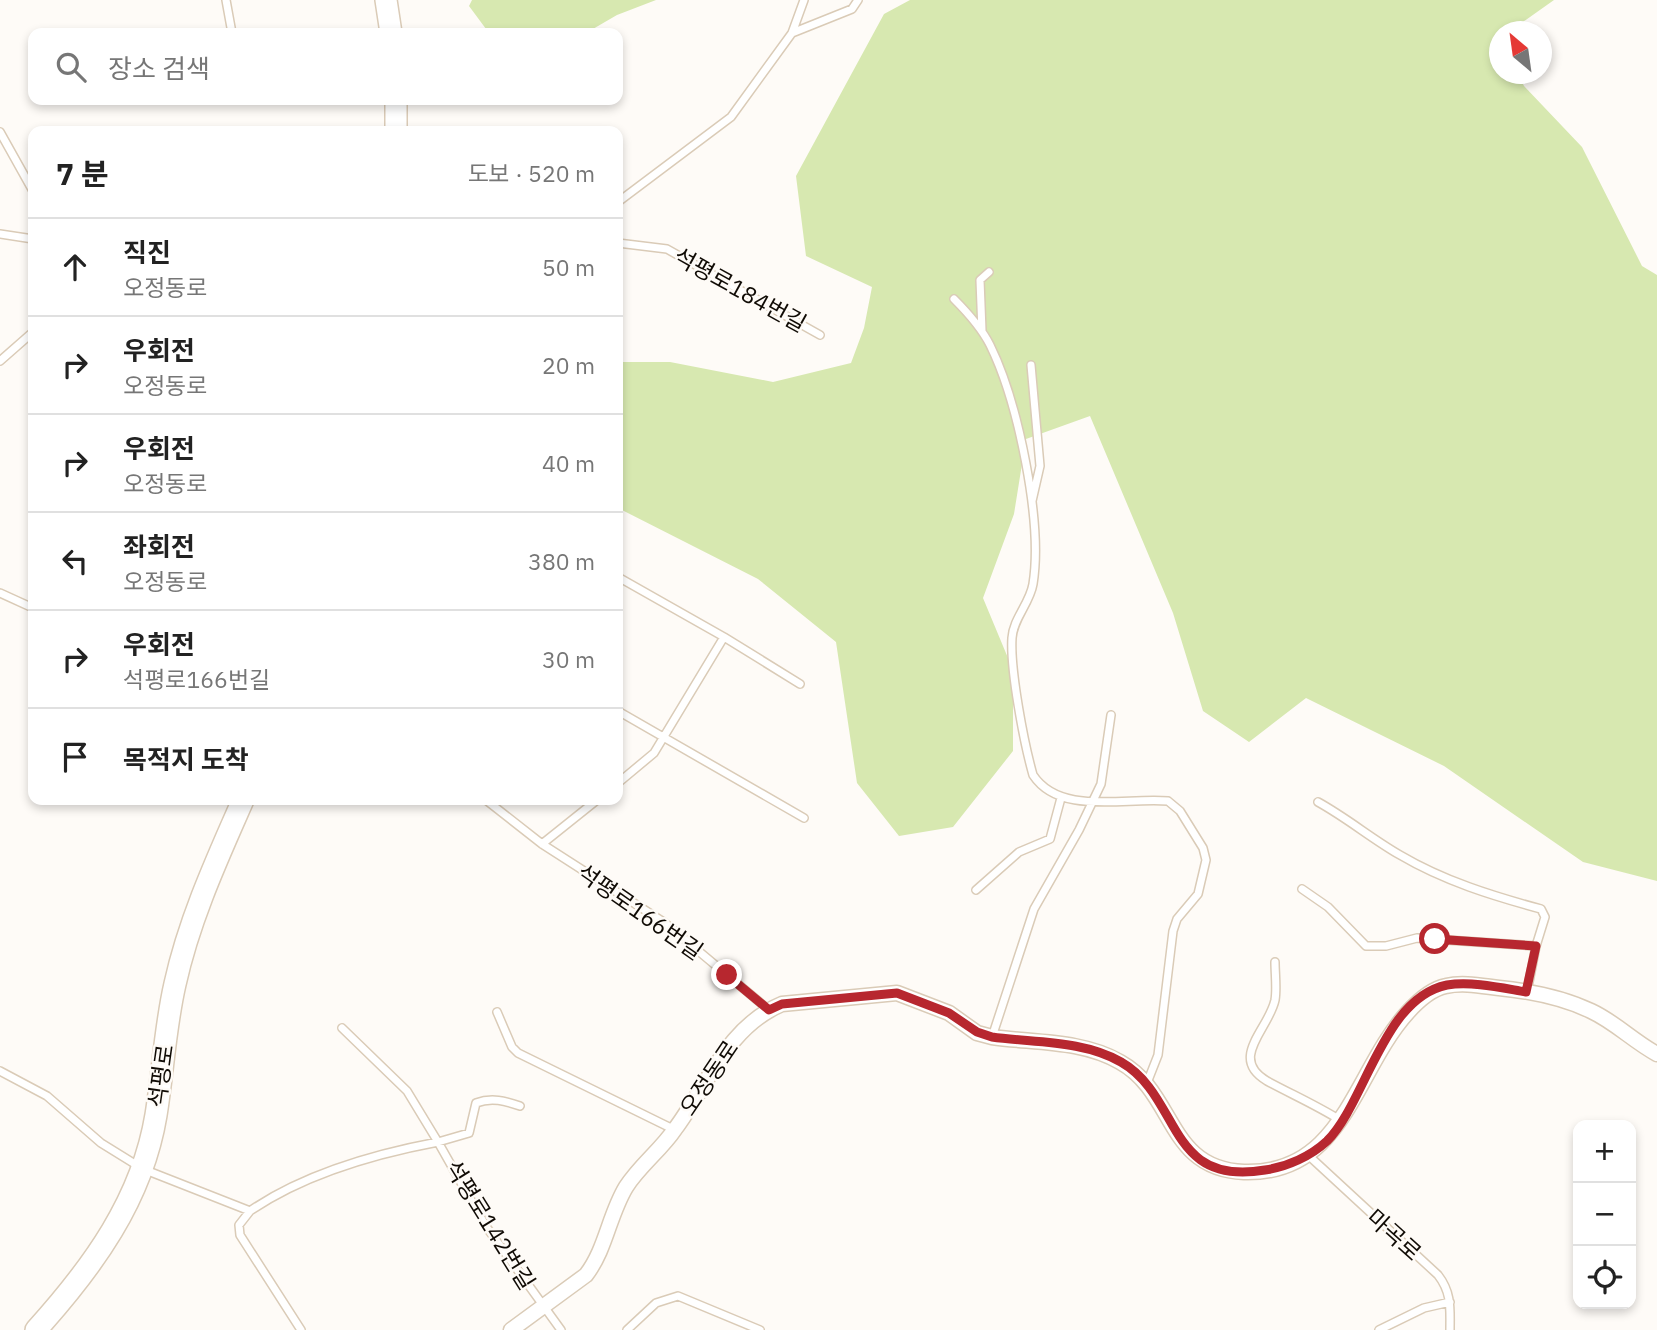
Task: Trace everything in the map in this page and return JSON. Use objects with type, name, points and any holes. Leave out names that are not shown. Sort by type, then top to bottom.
[{"type":"street","points":[[386,0],[390,28]]},
{"type":"street","points":[[396,105],[396,126]]},
{"type":"street","name":"석평로","points":[[36,1330],[102,1248],[127,1206],[143,1169],[156,1117],[174,986],[184,946],[210,875],[241,805]]},
{"type":"street","name":"오정동로","points":[[511,1330],[590,1269],[625,1188],[675,1130],[731,1043],[769,1010],[782,1004],[897,993],[949,1013],[977,1032],[992,1037],[1094,1050],[1121,1062],[1147,1083],[1172,1129],[1189,1150],[1219,1169],[1244,1172],[1266,1170],[1308,1155],[1328,1139],[1393,1028],[1416,1003],[1433,991],[1461,984],[1526,992],[1589,1010],[1657,1054]]},
{"type":"lane","points":[[226,0],[231,28]]},
{"type":"lane","points":[[623,198],[731,117],[792,33],[804,0]]},
{"type":"lane","points":[[792,33],[852,9],[858,0]]},
{"type":"lane","points":[[0,132],[28,182]]},
{"type":"lane","points":[[0,234],[28,238]]},
{"type":"lane","name":"석평로184번길","points":[[623,244],[667,249],[820,335]]},
{"type":"lane","points":[[982,332],[980,280],[989,272]]},
{"type":"lane","points":[[954,299],[982,332],[1007,391],[1031,505],[1035,560],[1032,587],[1012,637],[1033,775],[1041,787],[1061,798],[1168,801],[1180,811],[1203,848],[1206,860],[1202,882],[1192,904],[1177,919],[1173,931],[1158,1055],[1147,1083]]},
{"type":"lane","points":[[0,361],[28,336]]},
{"type":"lane","points":[[1031,365],[1040,466],[1031,505]]},
{"type":"lane","points":[[623,580],[800,684]]},
{"type":"lane","points":[[0,593],[28,606]]},
{"type":"lane","points":[[623,779],[654,753],[724,637]]},
{"type":"lane","points":[[623,714],[804,818]]},
{"type":"lane","points":[[992,1037],[1034,909],[1101,783],[1111,715]]},
{"type":"lane","points":[[976,890],[1019,852],[1050,839],[1061,798]]},
{"type":"lane","points":[[1318,802],[1347,818],[1399,855],[1423,867],[1506,902],[1541,909],[1545,917],[1526,992]]},
{"type":"lane","name":"석평로166번길","points":[[492,805],[542,845],[664,923],[769,1010]]},
{"type":"lane","points":[[542,845],[591,805]]},
{"type":"lane","points":[[1302,889],[1328,907],[1366,946],[1375,948],[1417,938],[1536,946]]},
{"type":"lane","points":[[1275,962],[1275,1000],[1249,1053],[1250,1063],[1266,1080],[1340,1120]]},
{"type":"lane","points":[[497,1012],[512,1047],[518,1053],[675,1130]]},
{"type":"lane","points":[[342,1028],[407,1091],[438,1142]]},
{"type":"lane","points":[[0,1071],[47,1096],[101,1143],[143,1169],[250,1211],[239,1225],[240,1235],[301,1330]]},
{"type":"lane","name":"석평로142번길","points":[[250,1211],[281,1190],[311,1178],[469,1133],[476,1103],[486,1099],[520,1106]]},
{"type":"lane","name":"석평로142번길","points":[[438,1142],[485,1225],[561,1330]]},
{"type":"lane","name":"마곡로","points":[[1308,1155],[1438,1275],[1446,1286],[1450,1302],[1450,1330]]},
{"type":"lane","points":[[627,1330],[656,1303],[678,1296],[760,1330]]},
{"type":"lane","points":[[1379,1330],[1424,1308],[1450,1302]]},
{"type":"green space","points":[[472,0],[656,0],[617,15],[595,28],[485,28],[469,6]]},
{"type":"green space","points":[[910,0],[1554,0],[1524,21],[1489,21],[1489,84],[1523,84],[1582,147],[1642,266],[1657,275],[1657,881],[1583,862],[1444,766],[1306,698],[1249,742],[1203,711],[1173,613],[1090,416],[1026,439],[1014,514],[983,598],[1013,670],[1013,751],[953,827],[899,836],[857,783],[836,642],[758,579],[623,511],[623,362],[670,362],[773,382],[851,363],[864,328],[872,287],[806,256],[796,176],[884,14]]},
{"type":"route","points":[[727,975],[769,1010],[782,1004],[797,1002],[897,993],[949,1013],[977,1032],[992,1037],[1094,1050],[1121,1062],[1141,1077],[1153,1091],[1172,1129],[1195,1156],[1219,1169],[1244,1172],[1288,1164],[1308,1155],[1328,1139],[1393,1028],[1416,1003],[1433,991],[1461,984],[1526,992],[1536,946],[1499,946],[1435,939]]}]
